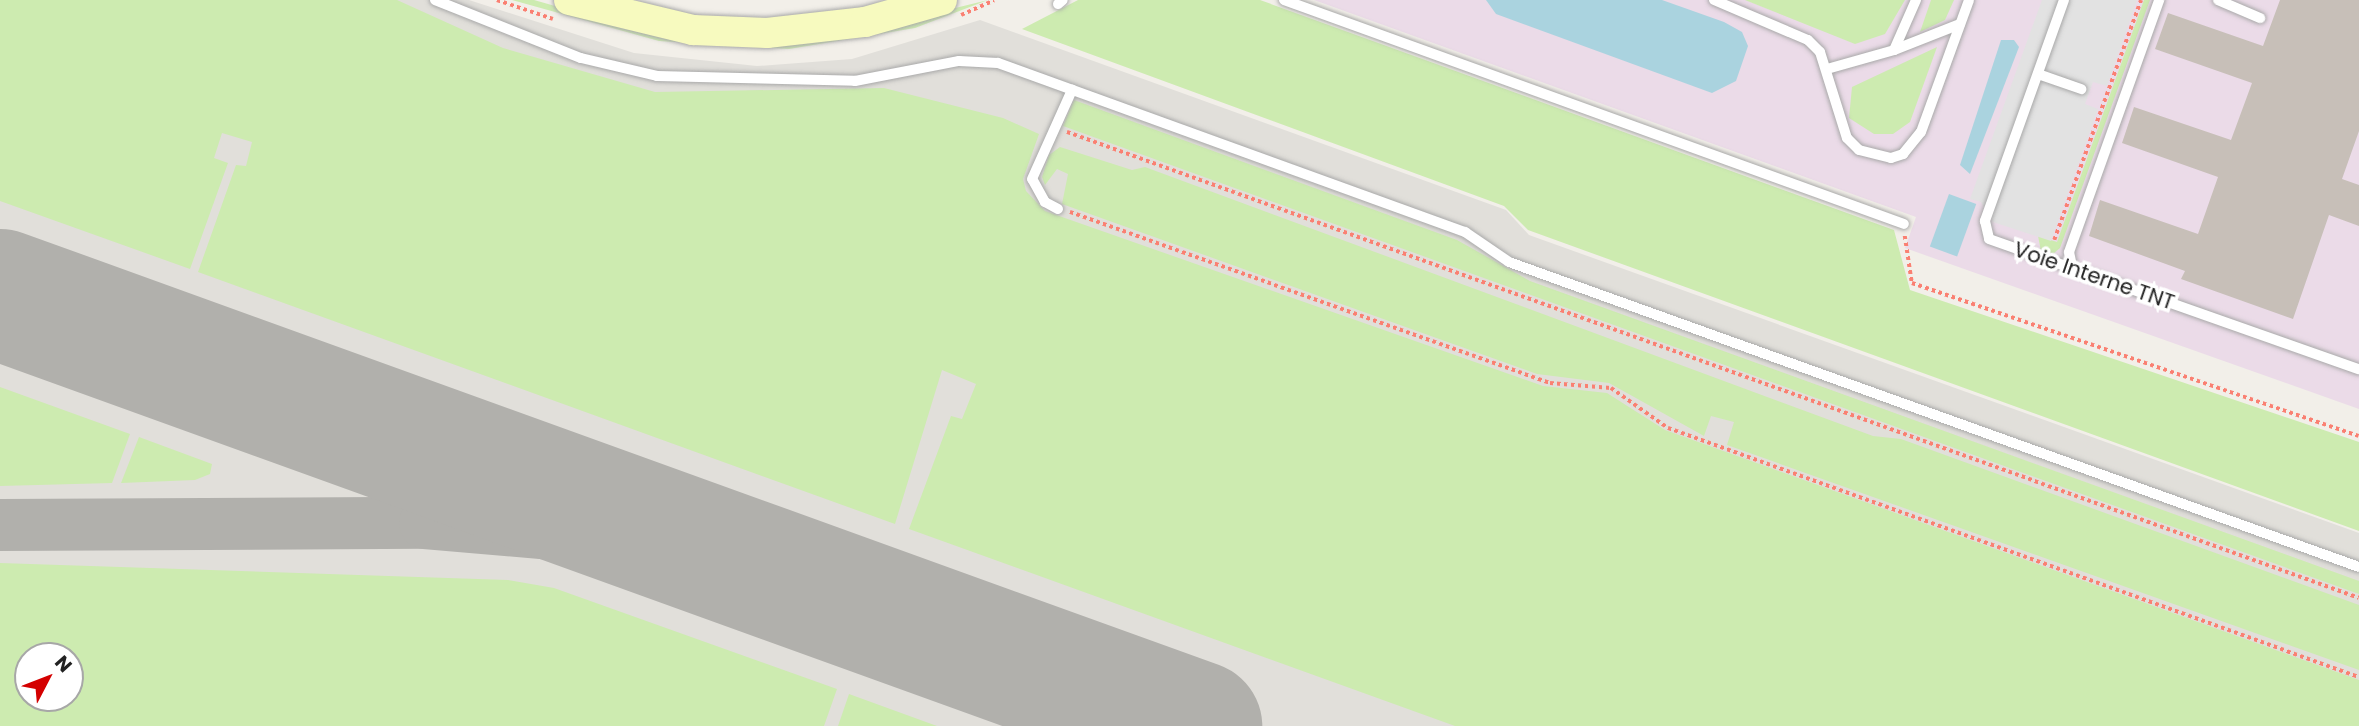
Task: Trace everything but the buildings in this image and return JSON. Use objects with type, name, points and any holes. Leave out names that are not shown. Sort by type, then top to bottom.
[{"type":"main road","points":[[569,0],[694,30],[767,33],[865,22],[942,0]]},
{"type":"lane","points":[[436,0],[581,58],[657,76],[855,81],[959,61],[998,63],[1465,232],[1508,262],[2359,567]]},
{"type":"lane","points":[[1284,0],[1903,224]]},
{"type":"lane","points":[[1714,0],[1808,40],[1827,69],[1847,138],[1876,157],[1903,154],[1920,132],[1969,0]]},
{"type":"lane","points":[[1894,50],[1916,0]]},
{"type":"lane","name":"Voie Interne TNT","points":[[2064,0],[1984,226],[1994,243],[2072,266],[2359,369]]},
{"type":"lane","points":[[2072,266],[2069,252],[2160,0]]},
{"type":"lane","points":[[2218,0],[2260,18]]},
{"type":"lane","points":[[1827,69],[1894,50],[1960,24]]},
{"type":"lane","points":[[2038,74],[2081,89]]},
{"type":"lane","points":[[1058,209],[1045,202],[1032,179],[1072,90]]},
{"type":"path","points":[[2054,240],[2141,0]]},
{"type":"path","points":[[1054,127],[2359,598]]},
{"type":"path","points":[[1058,209],[1550,383],[1611,388],[1668,428],[2359,677]]},
{"type":"path","points":[[1903,224],[1912,283],[2359,436]]},
{"type":"shaded area","points":[[0,0],[469,0],[634,53],[757,66],[852,59],[980,20],[1506,210],[1529,235],[2359,533],[2359,726],[0,726]]},
{"type":"shaded area","points":[[1314,0],[2359,0],[2359,409],[1905,248],[1916,217]]},
{"type":"shaded area","points":[[2042,0],[2137,0],[2107,86],[2093,82],[2085,104],[2098,109],[2051,241],[1993,222],[1981,202],[1970,199]]},
{"type":"green space","points":[[0,0],[397,0],[503,48],[655,92],[884,88],[1003,118],[1039,134],[1023,179],[1026,191],[1045,211],[1543,386],[1607,393],[1665,430],[2359,680],[2359,726],[1455,726],[909,529],[951,416],[962,419],[976,384],[942,370],[895,524],[198,272],[236,165],[246,166],[252,142],[222,133],[214,158],[228,163],[190,269],[0,201]]},
{"type":"green space","points":[[512,0],[534,0],[650,33],[943,11],[988,0],[915,28],[789,49],[659,41]]},
{"type":"green space","points":[[1078,0],[1260,0],[1894,230],[1910,290],[2359,442],[2359,531],[1528,230],[1504,206],[1022,29]]},
{"type":"green space","points":[[1745,0],[1905,0],[1885,34],[1855,44]]},
{"type":"green space","points":[[1931,0],[1954,0],[1945,20],[1920,32]]},
{"type":"green space","points":[[2144,0],[2150,0],[2060,248],[2053,254],[2041,251],[2038,236],[2057,242]]},
{"type":"green space","points":[[1937,47],[1910,122],[1893,134],[1874,134],[1849,118],[1852,87]]},
{"type":"green space","points":[[1074,100],[1457,240],[1530,281],[2359,581],[2359,594],[1063,126]]},
{"type":"green space","points":[[1060,147],[1132,170],[1145,167],[1873,436],[1901,439],[2359,605],[2359,670],[1727,445],[1734,422],[1711,416],[1704,436],[1609,383],[1537,374],[1062,204],[1068,174],[1057,169],[1045,185],[1042,177],[1049,155]]},
{"type":"green space","points":[[0,387],[130,434],[112,483],[0,486]]},
{"type":"green space","points":[[139,437],[212,464],[210,474],[195,480],[121,483]]},
{"type":"green space","points":[[0,563],[508,580],[554,588],[837,689],[824,726],[0,726]]},
{"type":"green space","points":[[849,694],[937,726],[838,726]]},
{"type":"water","points":[[1486,0],[1662,0],[1724,22],[1742,32],[1748,46],[1736,81],[1712,93],[1496,14]]},
{"type":"water","points":[[2001,40],[2014,40],[2019,47],[1970,174],[1960,165]]},
{"type":"water","points":[[1949,194],[1976,204],[1957,257],[1930,247]]},
{"type":"taxiway","points":[[0,525],[425,523],[561,535],[685,558],[866,607],[1091,726]]},
{"type":"runway","points":[[0,294],[1196,726]]}]
